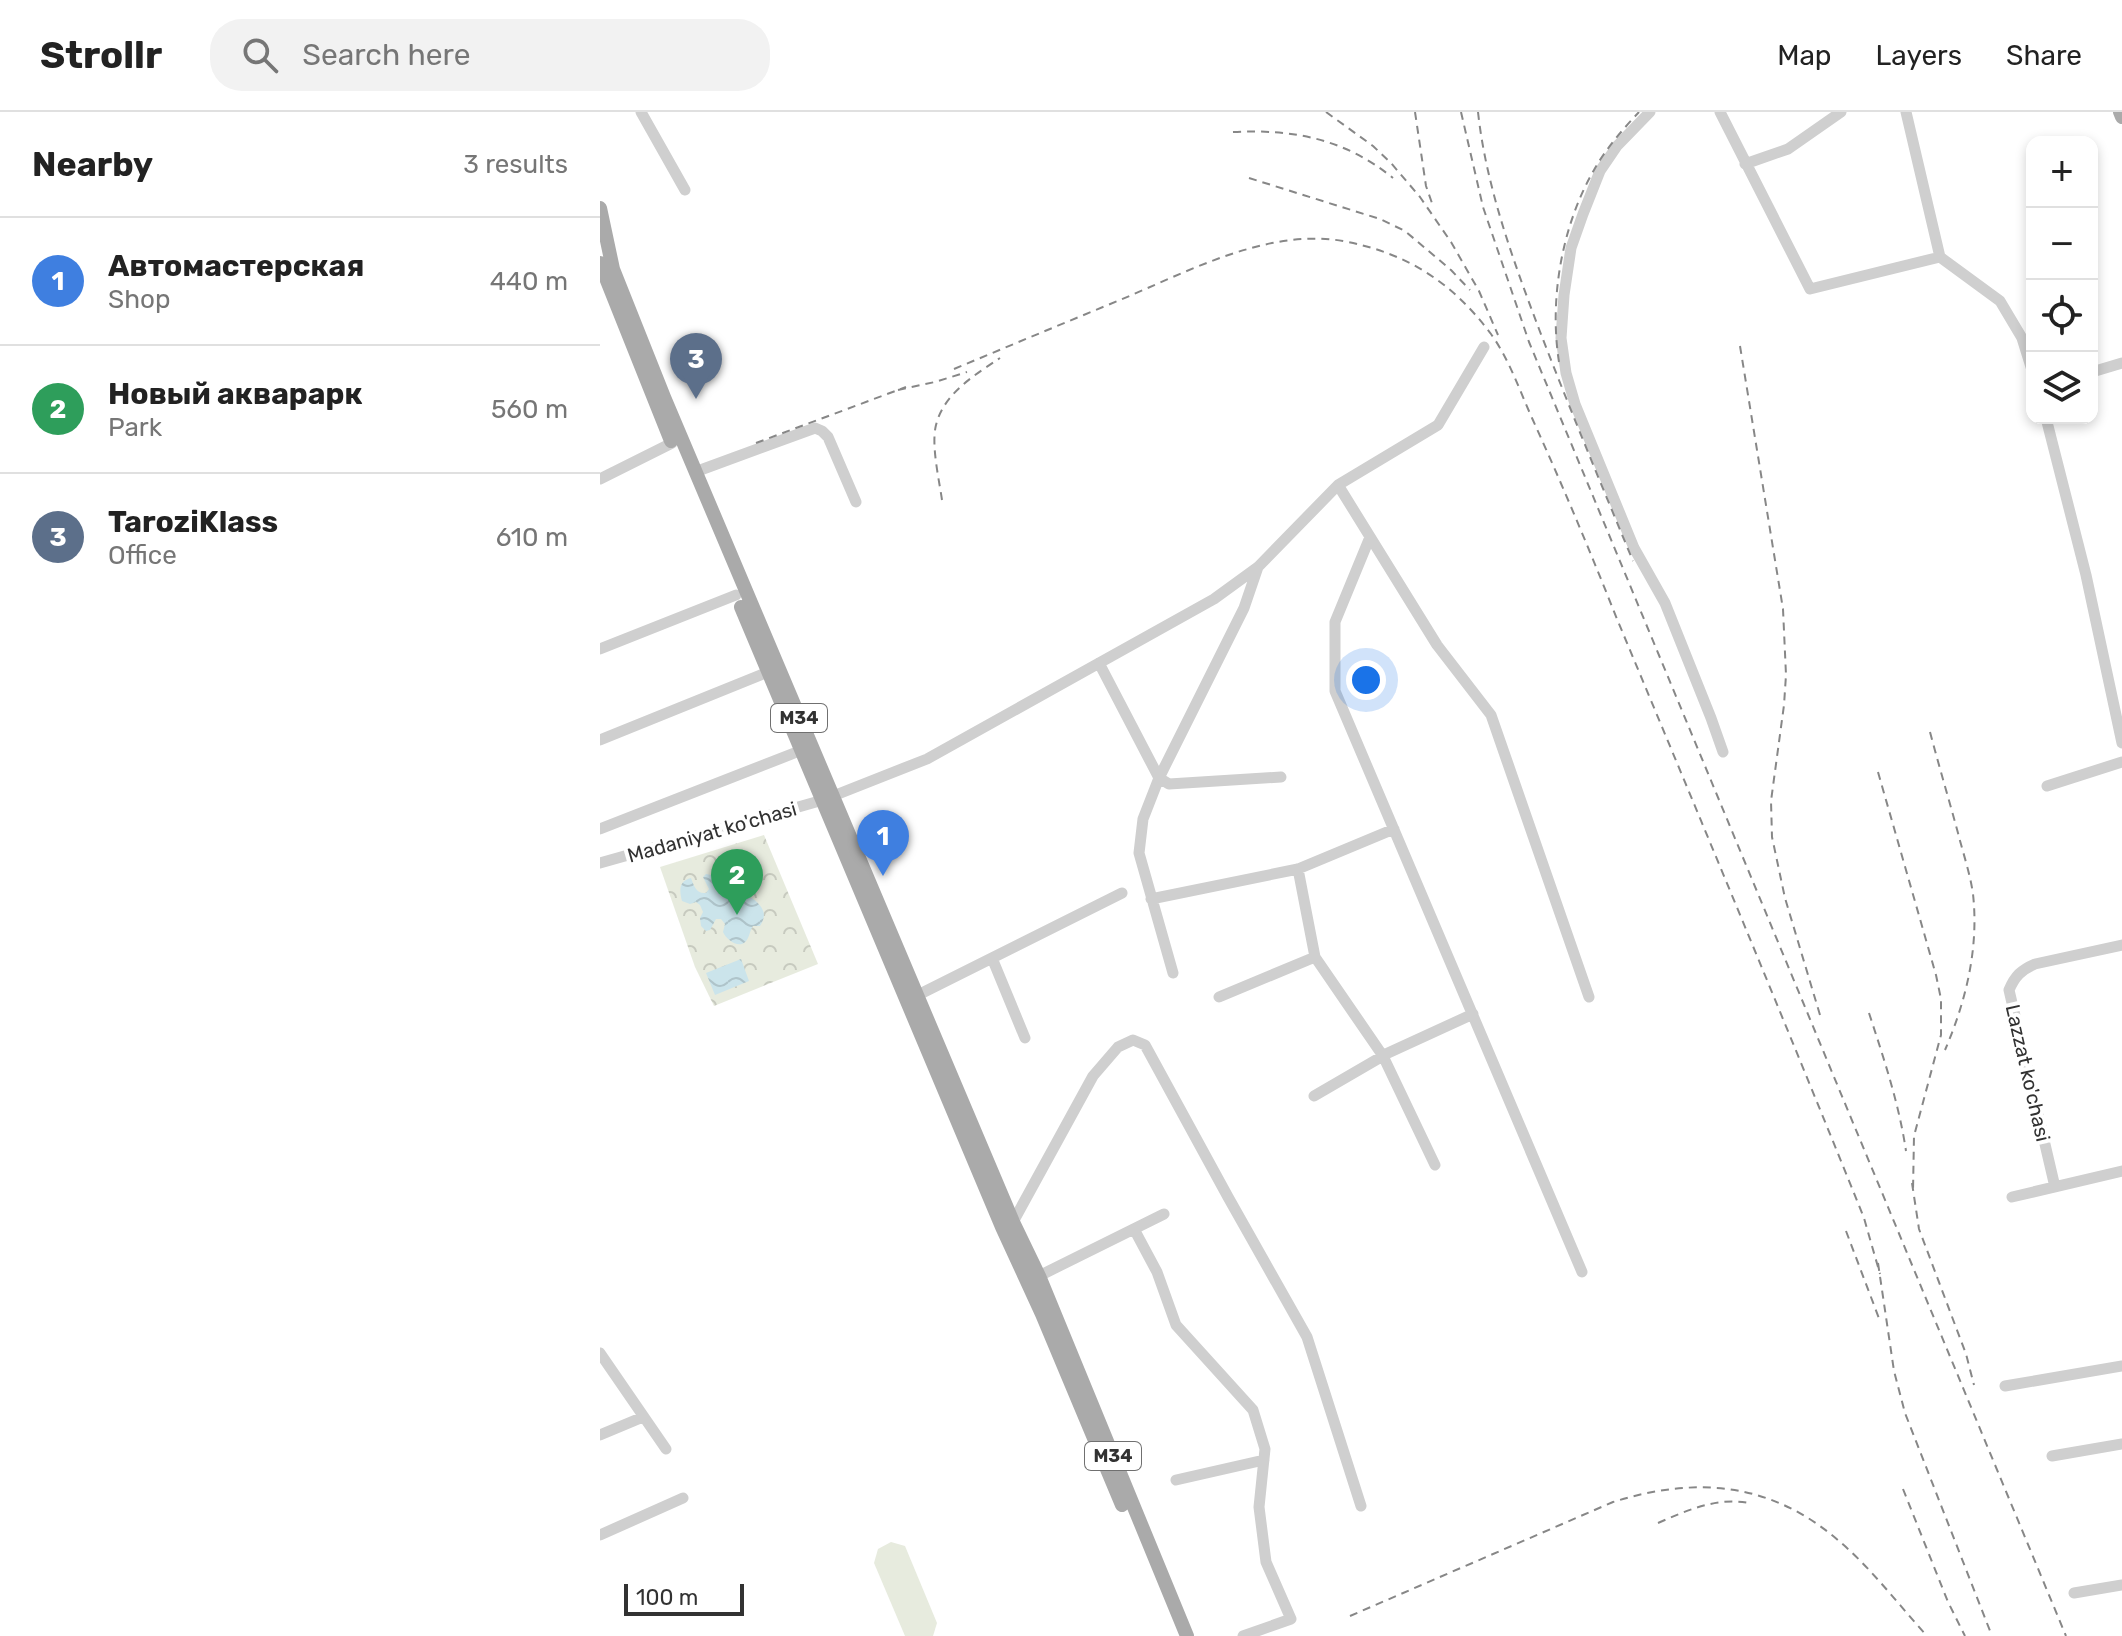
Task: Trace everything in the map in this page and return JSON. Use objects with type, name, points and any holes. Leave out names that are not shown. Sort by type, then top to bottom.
[{"type":"main road","name":"M34","points":[[600,208],[613,269],[695,472],[1002,1227],[1033,1278],[1042,1314],[1178,1636]]},
{"type":"main road","name":"M34","points":[[600,263],[768,672],[918,995],[1013,1222],[1033,1278],[1187,1636]]},
{"type":"street","points":[[641,112],[685,190]]},
{"type":"street","points":[[1650,112],[1617,146],[1600,171],[1571,248],[1561,338],[1575,404],[1634,548],[1665,603],[1723,752]]},
{"type":"street","points":[[1720,112],[1810,289],[1940,257]]},
{"type":"street","points":[[1745,164],[1788,149],[1841,112]]},
{"type":"street","points":[[1906,112],[1940,257],[2000,301],[2022,338],[2026,352]]},
{"type":"street","name":"Madaniyat ko'chasi","points":[[600,863],[828,798],[927,759],[1214,599],[1258,567],[1338,485],[1438,425],[1484,347]]},
{"type":"street","points":[[2098,370],[2122,363]]},
{"type":"street","points":[[2048,424],[2086,575],[2122,743]]},
{"type":"street","points":[[695,472],[815,428],[828,437],[856,502]]},
{"type":"street","points":[[600,479],[672,443]]},
{"type":"street","points":[[1338,485],[1437,645],[1491,715],[1589,997]]},
{"type":"street","points":[[1370,537],[1335,622],[1335,691],[1582,1272]]},
{"type":"street","points":[[1173,973],[1139,853],[1143,819],[1159,778],[1244,608],[1258,567]]},
{"type":"street","points":[[600,649],[736,595]]},
{"type":"street","points":[[1099,663],[1159,778],[1169,784],[1281,777]]},
{"type":"street","points":[[600,740],[768,672]]},
{"type":"street","points":[[600,829],[802,750]]},
{"type":"street","points":[[2047,786],[2122,762]]},
{"type":"street","points":[[1151,899],[1298,869],[1394,829]]},
{"type":"street","points":[[1298,869],[1315,957],[1383,1056],[1435,1165]]},
{"type":"street","points":[[918,995],[1122,893]]},
{"type":"street","name":"Lazzat ko'chasi","points":[[2055,1187],[2009,990],[2013,979],[2022,970],[2035,964],[2122,945]]},
{"type":"street","points":[[1219,997],[1315,957]]},
{"type":"street","points":[[992,958],[1025,1038]]},
{"type":"street","points":[[1314,1096],[1383,1056],[1473,1014]]},
{"type":"street","points":[[1013,1222],[1093,1076],[1118,1047],[1133,1040],[1145,1045],[1307,1337],[1361,1506]]},
{"type":"street","points":[[2012,1197],[2122,1171]]},
{"type":"street","points":[[1033,1278],[1164,1214]]},
{"type":"street","points":[[1134,1229],[1157,1272],[1176,1325],[1253,1410],[1265,1449],[1259,1507],[1266,1562],[1291,1619],[1243,1636]]},
{"type":"street","points":[[600,1353],[666,1449]]},
{"type":"street","points":[[2005,1386],[2122,1366]]},
{"type":"street","points":[[600,1435],[643,1417]]},
{"type":"street","points":[[2052,1456],[2122,1444]]},
{"type":"street","points":[[1176,1480],[1264,1460]]},
{"type":"street","points":[[600,1535],[683,1498]]},
{"type":"street","points":[[2074,1593],[2122,1585]]},
{"type":"green space","points":[[764,835],[818,964],[714,1006],[695,967],[660,867]]},
{"type":"green space","points":[[891,1542],[905,1546],[937,1623],[933,1636],[905,1636],[874,1563],[878,1549]]},
{"type":"water","points":[[728,858],[735,869],[725,873],[728,888],[735,887],[741,881],[737,875],[740,869],[756,866],[758,875],[756,879],[746,882],[749,896],[760,906],[764,917],[760,926],[753,926],[742,944],[731,941],[725,935],[725,924],[721,919],[716,919],[710,930],[706,931],[701,926],[703,912],[700,905],[682,901],[681,897],[682,884],[691,878],[698,891],[706,893],[709,889],[703,877],[706,874],[716,876],[719,862]]},
{"type":"water","points":[[741,959],[749,981],[715,995],[706,973]]},
{"type":"railway","points":[[1326,112],[1373,146],[1420,197],[1479,291],[1498,335]]},
{"type":"railway","points":[[1415,112],[1426,186],[1433,206]]},
{"type":"railway","points":[[1461,112],[1483,207],[1529,342],[2066,1636]]},
{"type":"railway","points":[[1478,112],[1494,195],[1520,276],[1633,561]]},
{"type":"railway","points":[[1559,362],[1557,288],[1566,238],[1583,191],[1598,162],[1639,112]]},
{"type":"railway","points":[[1233,132],[1277,132],[1318,139],[1356,154],[1393,178]]},
{"type":"railway","points":[[1249,178],[1380,219],[1405,231],[1470,290]]},
{"type":"railway","points":[[954,369],[1228,255],[1286,241],[1343,241],[1388,253],[1426,272],[1460,299],[1491,334],[1503,354],[1565,493],[1864,1218],[1880,1274]]},
{"type":"railway","points":[[1740,346],[1783,609],[1786,675],[1771,801],[1772,837],[1785,898],[1820,1015]]},
{"type":"railway","points":[[942,500],[934,442],[940,414],[953,394],[1000,358]]},
{"type":"railway","points":[[898,390],[967,372]]},
{"type":"railway","points":[[756,443],[906,387]]},
{"type":"railway","points":[[1930,732],[1968,871],[1974,914],[1969,974],[1945,1050]]},
{"type":"railway","points":[[1878,772],[1941,999],[1941,1035],[1914,1136],[1913,1191]]},
{"type":"railway","points":[[1869,1013],[1895,1099],[1906,1151]]},
{"type":"railway","points":[[1912,1183],[1919,1229],[1966,1354],[1974,1385]]},
{"type":"railway","points":[[1846,1231],[1880,1321]]},
{"type":"railway","points":[[1878,1263],[1894,1371],[1905,1413],[1992,1636]]},
{"type":"railway","points":[[1350,1616],[1613,1502],[1644,1494],[1703,1487],[1759,1496],[1787,1506],[1813,1521],[1862,1563],[1927,1636]]},
{"type":"railway","points":[[1903,1489],[1948,1602],[1965,1636]]},
{"type":"railway","points":[[1658,1523],[1714,1503],[1750,1503]]},
{"type":"place","name":"TaroziKlass","points":[[696,399]]},
{"type":"place","name":"Автомастерская","points":[[883,876]]},
{"type":"place","name":"Новый акварарк","points":[[737,915]]}]
